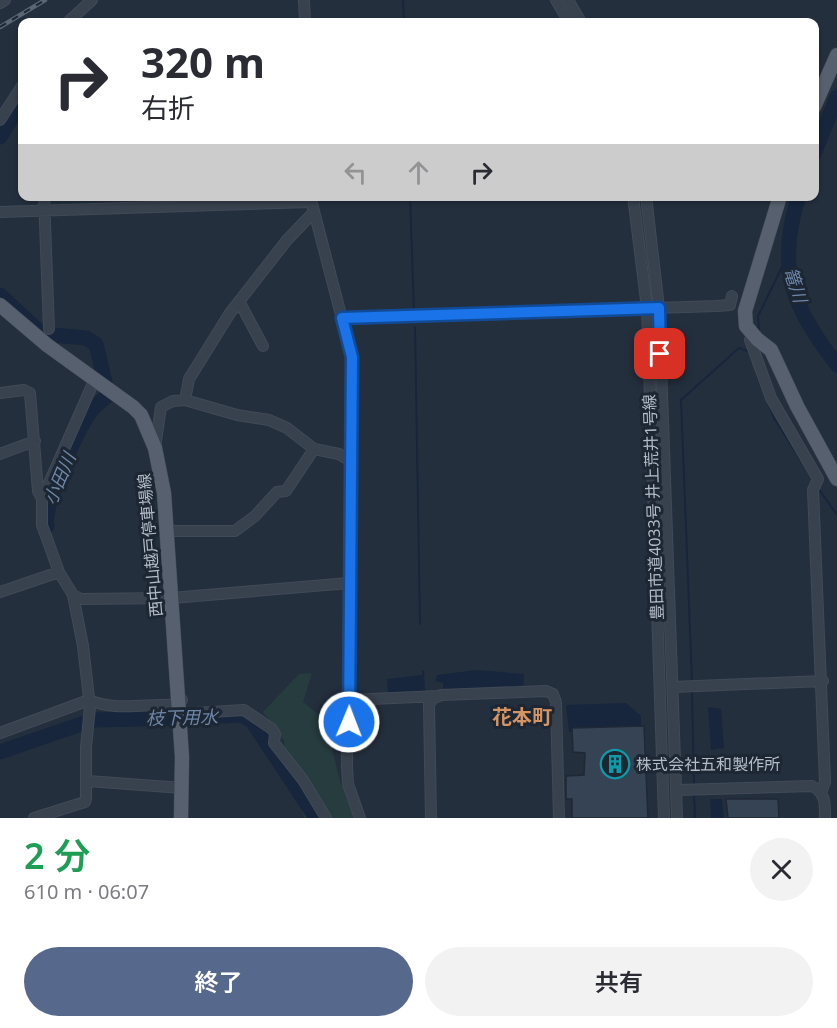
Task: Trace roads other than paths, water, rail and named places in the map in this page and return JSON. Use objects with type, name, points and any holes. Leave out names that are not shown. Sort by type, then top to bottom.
[{"type":"main road","points":[[819,96],[837,55]]},
{"type":"main road","points":[[778,201],[745,311],[746,326],[771,350],[797,406],[837,479]]},
{"type":"main road","name":"西中山越戸停車場線","points":[[0,305],[94,381],[141,415],[156,448],[167,531],[180,710],[181,818]]},
{"type":"street","points":[[0,3],[5,0]]},
{"type":"street","points":[[72,18],[92,0]]},
{"type":"street","points":[[304,0],[305,18]]},
{"type":"street","points":[[556,0],[567,18]]},
{"type":"street","points":[[568,0],[579,18]]},
{"type":"street","points":[[0,120],[18,92]]},
{"type":"street","points":[[44,201],[50,329]]},
{"type":"street","points":[[0,212],[266,201]]},
{"type":"street","points":[[310,201],[352,357],[348,784],[360,818]]},
{"type":"street","name":"豊田市道4033号 井上荒井1号線","points":[[634,201],[653,308],[663,818]]},
{"type":"street","name":"豊田市道4033号 井上荒井1号線","points":[[646,201],[673,687],[677,818]]},
{"type":"street","points":[[186,400],[189,379],[239,301],[287,240],[312,214]]},
{"type":"street","points":[[342,318],[730,305],[732,296]]},
{"type":"street","points":[[239,301],[263,346]]},
{"type":"street","points":[[750,340],[771,399],[815,485],[825,782],[821,792]]},
{"type":"street","points":[[34,818],[85,802],[85,785],[88,781],[86,747],[90,714],[89,700],[73,596],[59,572],[42,525],[42,499],[94,381]]},
{"type":"street","points":[[0,393],[24,390],[30,393],[38,491],[42,499]]},
{"type":"street","points":[[156,448],[161,407],[173,401],[186,400],[237,415],[269,420],[288,428],[314,449],[339,454],[351,462]]},
{"type":"street","points":[[0,454],[35,441]]},
{"type":"street","points":[[167,531],[235,531],[255,516],[277,492],[286,491],[314,449]]},
{"type":"street","points":[[0,592],[59,572]]},
{"type":"street","points":[[73,596],[81,599],[172,598],[349,583]]},
{"type":"street","points":[[673,687],[823,681]]},
{"type":"street","points":[[350,700],[546,691],[553,694],[556,702],[559,818]]},
{"type":"street","points":[[432,818],[429,705],[432,699],[438,696]]},
{"type":"street","points":[[0,733],[89,700],[105,707],[152,704],[180,710],[244,710],[272,729],[275,734],[274,743],[303,780],[326,818]]},
{"type":"street","points":[[88,781],[182,788]]},
{"type":"street","points":[[677,790],[812,786],[821,792],[825,802],[825,818]]},
{"type":"water","points":[[477,670],[524,674],[523,690],[443,692],[443,683],[435,681],[437,675]]},
{"type":"water","points":[[422,675],[424,692],[388,694],[387,679]]},
{"type":"water","points":[[626,703],[641,716],[641,726],[569,732],[566,705]]},
{"type":"water","points":[[708,707],[721,709],[724,748],[711,750]]},
{"type":"water","points":[[710,799],[722,799],[724,818],[711,818]]},
{"type":"waterway","points":[[403,0],[404,18]]},
{"type":"waterway","name":"篭川","points":[[819,142],[837,97]]},
{"type":"waterway","name":"小田川","points":[[0,137],[18,108]]},
{"type":"waterway","points":[[410,201],[414,312]]},
{"type":"waterway","name":"篭川","points":[[798,201],[789,244],[792,286],[809,325],[837,365]]},
{"type":"waterway","points":[[759,332],[758,316],[786,259]]},
{"type":"waterway","name":"小田川","points":[[0,295],[42,334],[86,338],[96,344],[105,382]]},
{"type":"waterway","points":[[415,327],[420,624]]},
{"type":"waterway","points":[[692,682],[681,400],[739,348],[747,351]]},
{"type":"waterway","points":[[756,372],[774,418],[812,478]]},
{"type":"waterway","name":"小田川","points":[[47,526],[50,502],[70,450],[91,411],[108,395]]},
{"type":"waterway","points":[[818,488],[837,515]]},
{"type":"waterway","points":[[423,671],[424,691]]},
{"type":"waterway","points":[[692,693],[694,785]]},
{"type":"waterway","name":"枝下用水","points":[[222,716],[241,715],[252,721],[316,818]]},
{"type":"waterway","name":"枝下用水","points":[[0,752],[93,720],[192,718]]},
{"type":"waterway","points":[[694,794],[695,818]]},
{"type":"railway","points":[[0,27],[45,0]]},
{"type":"place","name":"株式会社五和製作所","points":[[615,764]]},
{"type":"district","name":"花本町","points":[[522,717]]}]
